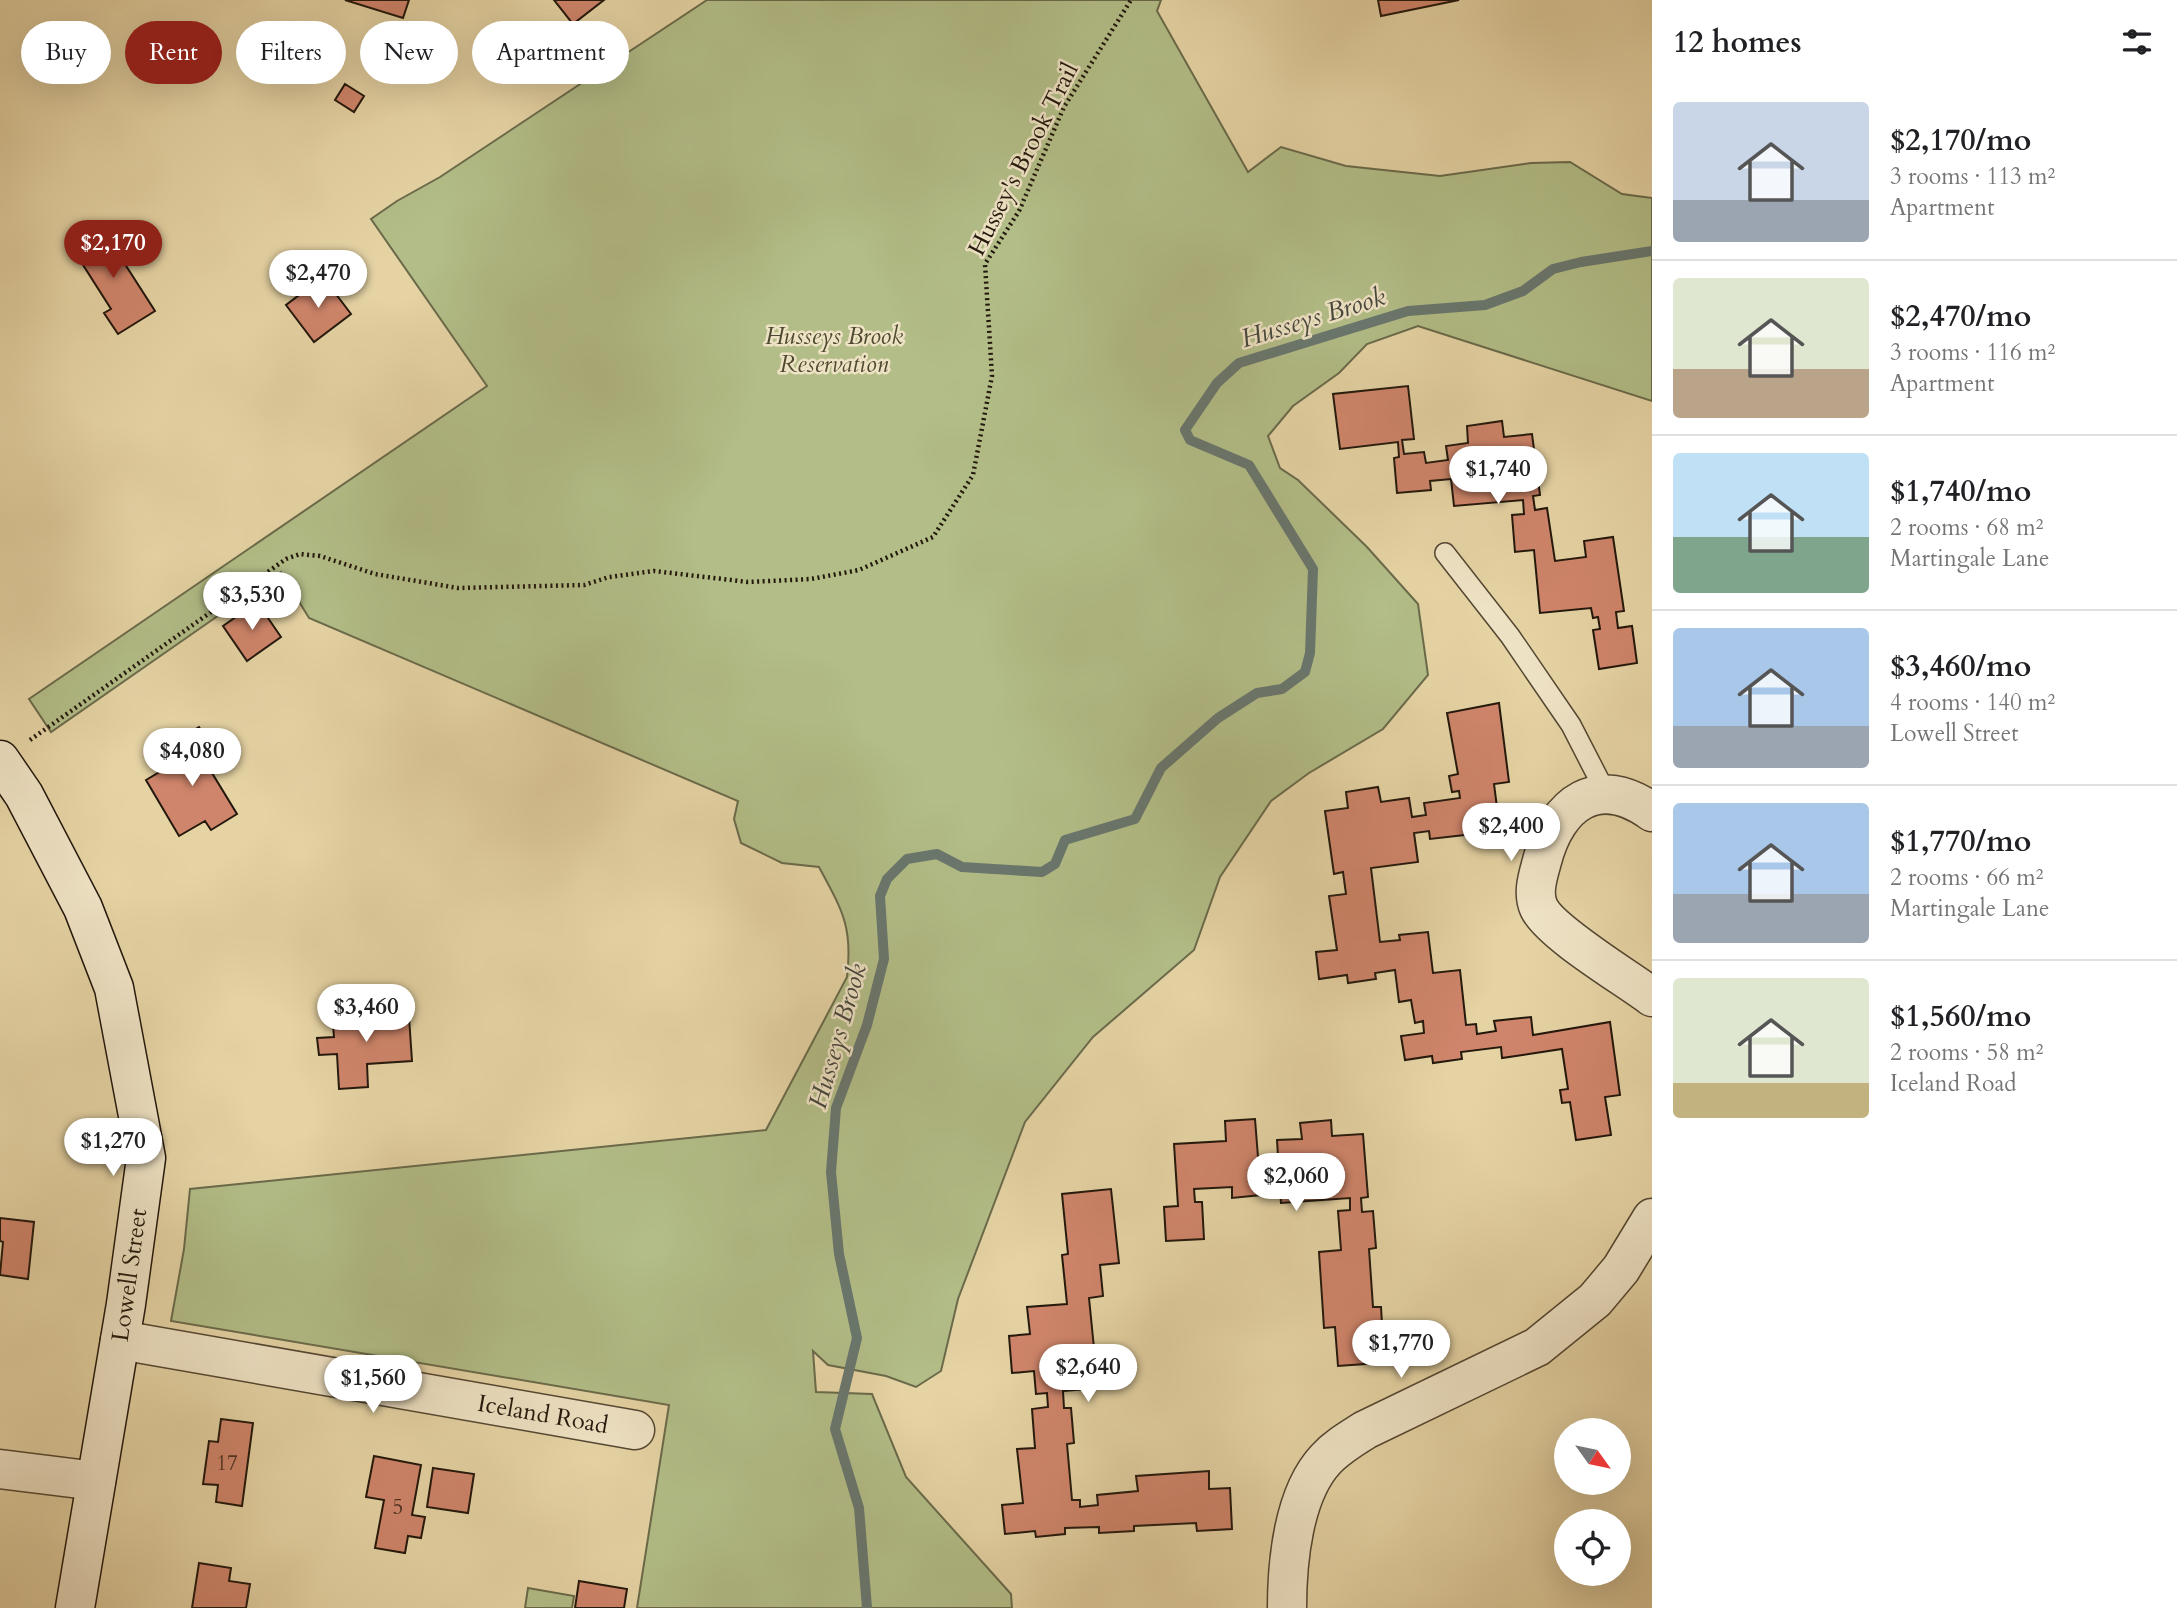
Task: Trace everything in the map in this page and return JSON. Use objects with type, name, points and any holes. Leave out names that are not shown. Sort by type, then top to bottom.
[{"type":"street","name":"Lowell Street","points":[[0,760],[24,795],[83,908],[114,988],[146,1158],[120,1340],[75,1608]]},
{"type":"street","points":[[1652,812],[1619,795],[1606,795],[1579,802],[1564,812],[1546,845],[1536,899],[1540,910],[1558,930],[1652,997]]},
{"type":"street","points":[[1287,1608],[1292,1541],[1310,1484],[1324,1461],[1364,1430],[1537,1347],[1595,1300],[1620,1269],[1652,1218]]},
{"type":"street","name":"Iceland Road","points":[[120,1340],[635,1430]]},
{"type":"street","points":[[0,1469],[96,1481]]},
{"type":"lane","points":[[1445,553],[1510,636],[1571,725],[1606,795]]},
{"type":"path","name":"Hussey's Brook Trail","points":[[0,760],[286,559],[300,554],[320,556],[375,574],[458,588],[584,585],[609,577],[654,571],[748,582],[811,579],[859,570],[933,537],[973,475],[992,376],[985,264],[1019,211],[1064,107],[1131,0]]},
{"type":"green space","name":"Husseys Brook Reservation","points":[[707,0],[1161,0],[1157,11],[1248,172],[1281,147],[1346,166],[1440,176],[1531,163],[1570,162],[1622,194],[1652,198],[1652,401],[1418,326],[1367,344],[1339,373],[1293,406],[1268,436],[1280,468],[1298,480],[1367,547],[1418,604],[1428,675],[1383,729],[1309,773],[1271,801],[1220,877],[1194,950],[1093,1037],[1025,1122],[958,1299],[941,1371],[916,1387],[886,1376],[828,1365],[813,1351],[816,1392],[872,1394],[906,1477],[1011,1594],[1012,1608],[637,1608],[669,1405],[171,1321],[184,1249],[190,1189],[766,1130],[847,977],[848,944],[844,919],[819,867],[782,863],[741,843],[734,819],[738,801],[309,618],[281,572],[51,732],[29,699],[487,386],[371,219],[440,177],[580,84],[629,84],[629,52]]},
{"type":"green space","points":[[528,1588],[574,1596],[572,1608],[525,1608]]},
{"type":"building","points":[[345,0],[409,0],[403,18]]},
{"type":"building","points":[[554,0],[604,0],[577,21],[571,21]]},
{"type":"building","points":[[1378,0],[1459,0],[1381,16]]},
{"type":"building","points":[[345,84],[364,96],[354,112],[335,100]]},
{"type":"building","points":[[98,222],[155,311],[118,334],[104,313],[111,309],[76,254],[85,247],[77,235]]},
{"type":"building","points":[[323,277],[351,314],[314,342],[286,305]]},
{"type":"building","points":[[1408,386],[1414,439],[1402,440],[1404,454],[1424,452],[1426,463],[1448,460],[1446,446],[1468,443],[1467,426],[1502,421],[1504,437],[1532,434],[1540,495],[1533,496],[1535,510],[1547,508],[1555,561],[1586,557],[1584,541],[1613,537],[1624,611],[1616,612],[1618,628],[1632,626],[1637,663],[1599,669],[1593,630],[1600,629],[1598,617],[1593,618],[1591,608],[1540,613],[1534,550],[1515,552],[1512,515],[1524,514],[1523,500],[1454,506],[1451,479],[1430,481],[1431,490],[1397,493],[1394,458],[1399,457],[1398,442],[1340,449],[1333,394]]},
{"type":"building","points":[[257,602],[281,637],[247,661],[223,626]]},
{"type":"building","points":[[1499,703],[1509,782],[1494,784],[1499,823],[1481,825],[1482,833],[1430,839],[1429,831],[1414,833],[1418,862],[1371,868],[1380,942],[1400,940],[1399,935],[1428,932],[1433,973],[1460,970],[1466,1025],[1476,1024],[1477,1034],[1496,1031],[1494,1021],[1531,1017],[1533,1035],[1610,1022],[1620,1095],[1605,1097],[1611,1135],[1576,1140],[1570,1102],[1562,1103],[1560,1090],[1568,1089],[1562,1049],[1502,1058],[1501,1047],[1461,1052],[1462,1059],[1433,1063],[1432,1056],[1405,1060],[1401,1036],[1424,1033],[1423,1021],[1415,1023],[1411,1000],[1399,1002],[1395,970],[1375,973],[1376,979],[1348,983],[1347,975],[1319,979],[1316,952],[1337,950],[1329,896],[1346,894],[1343,872],[1334,874],[1325,811],[1348,808],[1346,792],[1378,787],[1381,802],[1409,798],[1412,817],[1426,815],[1424,803],[1460,798],[1459,791],[1452,792],[1449,776],[1458,774],[1447,713]]},
{"type":"building","points":[[199,727],[219,762],[209,768],[237,814],[211,830],[205,821],[179,836],[146,780],[188,755],[178,739]]},
{"type":"building","points":[[385,1008],[385,1019],[409,1017],[412,1061],[367,1064],[368,1087],[339,1089],[337,1054],[319,1055],[317,1038],[334,1037],[332,1012]]},
{"type":"building","points":[[1255,1119],[1258,1157],[1278,1156],[1277,1140],[1302,1139],[1300,1123],[1331,1120],[1332,1136],[1363,1134],[1368,1197],[1361,1198],[1362,1212],[1373,1211],[1376,1248],[1369,1249],[1373,1307],[1381,1307],[1382,1324],[1376,1325],[1379,1363],[1338,1366],[1335,1327],[1324,1328],[1319,1252],[1341,1250],[1338,1211],[1350,1210],[1350,1198],[1281,1203],[1279,1175],[1259,1176],[1261,1195],[1232,1198],[1232,1187],[1194,1189],[1195,1202],[1202,1202],[1204,1239],[1166,1241],[1164,1207],[1178,1206],[1174,1144],[1226,1141],[1225,1121]]},
{"type":"building","points":[[1111,1189],[1119,1263],[1100,1265],[1103,1296],[1089,1298],[1098,1388],[1063,1391],[1064,1408],[1071,1408],[1074,1443],[1067,1444],[1072,1500],[1080,1500],[1080,1507],[1098,1505],[1097,1495],[1138,1491],[1136,1476],[1209,1471],[1209,1489],[1230,1488],[1232,1529],[1197,1531],[1196,1523],[1134,1526],[1134,1531],[1099,1533],[1099,1527],[1065,1528],[1065,1534],[1036,1537],[1035,1531],[1005,1534],[1002,1505],[1023,1503],[1017,1449],[1035,1448],[1032,1409],[1048,1407],[1047,1393],[1036,1394],[1034,1371],[1012,1373],[1009,1336],[1030,1334],[1027,1307],[1067,1304],[1062,1255],[1068,1254],[1062,1194]]},
{"type":"building","points":[[0,1218],[34,1222],[28,1279],[0,1275],[3,1242],[0,1241]]},
{"type":"building","points":[[221,1419],[253,1423],[242,1506],[216,1502],[218,1485],[203,1484],[209,1441],[218,1442]]},
{"type":"building","points":[[374,1456],[421,1465],[412,1515],[425,1517],[421,1538],[408,1536],[405,1553],[375,1548],[384,1500],[366,1497]]},
{"type":"building","points":[[433,1468],[474,1474],[468,1513],[427,1507]]},
{"type":"building","points":[[199,1563],[231,1568],[229,1581],[250,1584],[246,1608],[192,1608]]},
{"type":"building","points":[[579,1581],[627,1589],[624,1608],[575,1608]]},
{"type":"waterway","name":"Husseys Brook","points":[[867,1608],[859,1508],[835,1429],[857,1338],[839,1254],[831,1172],[836,1108],[867,1025],[884,959],[880,896],[887,879],[907,859],[937,854],[962,867],[1042,872],[1055,864],[1065,840],[1135,819],[1161,768],[1218,718],[1257,693],[1282,689],[1305,672],[1310,653],[1313,569],[1249,465],[1190,440],[1185,430],[1217,383],[1239,363],[1408,311],[1485,305],[1523,291],[1553,269],[1652,251]]}]
